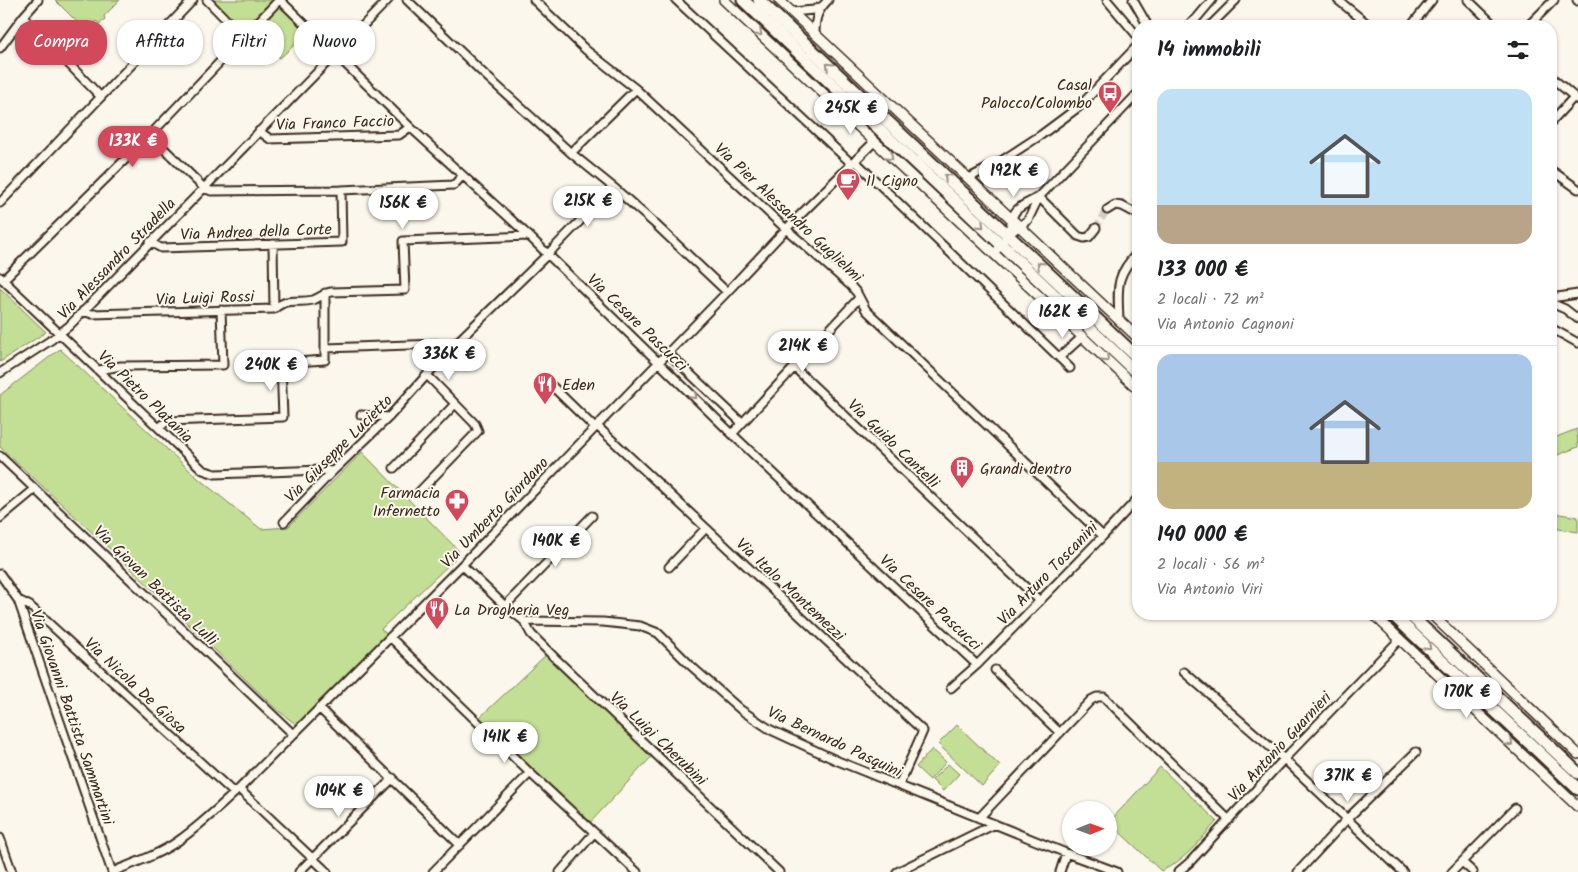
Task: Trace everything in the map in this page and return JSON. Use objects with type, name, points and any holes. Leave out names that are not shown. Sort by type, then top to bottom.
[{"type":"main road","points":[[743,0],[857,107],[998,249],[1132,369]]},
{"type":"main road","points":[[759,0],[1132,352]]},
{"type":"main road","points":[[1398,620],[1578,789]]},
{"type":"main road","points":[[1415,620],[1578,773]]},
{"type":"street","points":[[1,45],[38,0]]},
{"type":"street","points":[[0,203],[193,0]]},
{"type":"street","points":[[207,0],[226,20]]},
{"type":"street","points":[[260,20],[279,0]]},
{"type":"street","name":"Via Cesare Pascucci","points":[[279,0],[300,20]]},
{"type":"street","name":"Via Alessandro Stradella","points":[[369,20],[388,0]]},
{"type":"street","points":[[407,0],[570,153],[653,222],[728,292]]},
{"type":"street","name":"Via Pier Alessandro Guglielmi","points":[[534,0],[586,50],[636,89],[786,229],[850,285],[866,310],[1103,536]]},
{"type":"street","points":[[676,0],[853,162],[1070,368]]},
{"type":"street","points":[[724,0],[874,142],[998,249],[1082,337],[1132,383]]},
{"type":"street","points":[[779,0],[1132,333]]},
{"type":"street","points":[[792,12],[814,10],[821,7],[828,0]]},
{"type":"street","points":[[1107,0],[1132,30]]},
{"type":"street","points":[[1133,0],[1145,20]]},
{"type":"street","points":[[1194,20],[1212,0]]},
{"type":"street","points":[[1216,20],[1236,0]]},
{"type":"street","points":[[1338,0],[1363,20]]},
{"type":"street","points":[[1416,20],[1432,0]]},
{"type":"street","points":[[1468,0],[1489,20]]},
{"type":"street","points":[[1534,20],[1554,0]]},
{"type":"street","points":[[815,34],[815,21],[821,7]]},
{"type":"street","points":[[23,17],[101,97]]},
{"type":"street","points":[[969,178],[998,163],[1041,135],[1080,106],[1132,51]]},
{"type":"street","points":[[2,278],[150,135],[216,65]]},
{"type":"street","name":"Via Alessandro Stradella","points":[[0,373],[60,333],[325,65]]},
{"type":"street","name":"Via Cesare Pascucci","points":[[347,65],[462,176],[548,254],[732,434],[977,665]]},
{"type":"street","points":[[1557,82],[1576,98],[1557,116]]},
{"type":"street","points":[[570,153],[636,89]]},
{"type":"street","points":[[998,249],[1008,235],[1028,220],[1040,197],[1132,99]]},
{"type":"street","points":[[857,107],[861,128]]},
{"type":"street","name":"Via Franco Faccio","points":[[259,131],[270,138],[399,135],[410,127]]},
{"type":"street","points":[[150,135],[204,188],[211,191],[340,190],[454,185],[462,176]]},
{"type":"street","name":"Via Umberto Giordano","points":[[112,872],[146,859],[176,843],[202,823],[237,791],[462,565],[728,292],[786,229],[874,142]]},
{"type":"street","points":[[1557,174],[1578,189]]},
{"type":"street","name":"Via Giuseppe Lucietto","points":[[284,522],[388,417],[451,348],[548,254],[613,187]]},
{"type":"street","name":"Via Andrea della Corte","points":[[150,242],[162,248],[342,242],[340,190]]},
{"type":"street","points":[[1008,235],[1017,209],[1040,197]]},
{"type":"street","points":[[1040,197],[1078,236],[1089,237],[1096,228]]},
{"type":"street","points":[[1107,210],[1115,204],[1132,211]]},
{"type":"street","name":"Via Luigi Rossi","points":[[83,311],[92,314],[274,309],[283,302],[314,300],[325,293],[405,290],[404,241],[529,236]]},
{"type":"street","points":[[273,244],[274,309]]},
{"type":"street","points":[[1119,321],[1118,290],[1120,277],[1132,258]]},
{"type":"street","name":"Via Pietro Platania","points":[[2,278],[203,470],[216,474],[333,471]]},
{"type":"street","points":[[159,428],[167,421],[283,417],[281,363],[325,360],[325,293]]},
{"type":"street","points":[[1557,297],[1578,294]]},
{"type":"street","points":[[732,434],[860,298]]},
{"type":"street","points":[[1557,305],[1566,309],[1578,319]]},
{"type":"street","points":[[100,370],[121,366],[223,365],[221,310]]},
{"type":"street","points":[[1557,331],[1578,343]]},
{"type":"street","points":[[1060,357],[1082,337]]},
{"type":"street","points":[[326,348],[437,344],[451,348]]},
{"type":"street","name":"Via Cesare Pascucci","points":[[668,353],[742,423]]},
{"type":"street","name":"Via Guido Cantelli","points":[[794,367],[1040,600]]},
{"type":"street","points":[[419,492],[478,431],[475,424],[427,375]]},
{"type":"street","name":"Via Italo Montemezzi","points":[[552,386],[923,731],[899,786]]},
{"type":"street","points":[[394,468],[455,404]]},
{"type":"street","points":[[361,415],[388,417]]},
{"type":"street","name":"Via Giovan Battista Lulli","points":[[0,456],[292,734]]},
{"type":"street","points":[[0,518],[35,489]]},
{"type":"street","name":"Via Arturo Toscanini","points":[[951,688],[977,665],[1132,505]]},
{"type":"street","points":[[505,606],[592,516]]},
{"type":"street","points":[[669,567],[706,528]]},
{"type":"street","points":[[462,565],[505,606],[524,621]]},
{"type":"street","name":"Via Giovanni Battista Sammartini","points":[[0,574],[18,600],[112,872]]},
{"type":"street","name":"Via Nicola De Giosa","points":[[18,600],[30,606],[327,872]]},
{"type":"street","points":[[1379,620],[1578,807]]},
{"type":"street","points":[[1437,620],[1578,754]]},
{"type":"street","name":"Via Bernardo Pasquini","points":[[524,621],[612,623],[640,626],[658,634],[690,666],[741,710],[771,730],[838,761],[1062,851]]},
{"type":"street","name":"Via Luigi Cherubini","points":[[524,621],[532,634],[555,658],[779,872]]},
{"type":"street","points":[[390,637],[530,773],[637,872]]},
{"type":"street","name":"Via Antonio Guarnieri","points":[[1178,872],[1190,862],[1400,639]]},
{"type":"street","points":[[995,670],[1060,733]]},
{"type":"street","points":[[1184,672],[1284,760],[1403,872]]},
{"type":"street","points":[[979,818],[1091,700],[1097,697],[1104,697],[1229,820]]},
{"type":"street","points":[[319,708],[460,845]]},
{"type":"street","points":[[1298,872],[1347,819],[1416,752]]},
{"type":"street","points":[[433,872],[530,773]]},
{"type":"street","points":[[299,872],[393,778]]},
{"type":"street","points":[[1452,872],[1514,808]]},
{"type":"street","points":[[896,872],[996,824]]},
{"type":"street","points":[[560,872],[594,833]]},
{"type":"street","points":[[0,838],[12,872]]},
{"type":"street","points":[[1060,872],[1065,856]]},
{"type":"street","name":"Via Bernardo Pasquini","points":[[1074,856],[1117,872]]},
{"type":"street","points":[[1462,862],[1474,872]]},
{"type":"green space","points":[[55,0],[120,0],[104,16],[104,20],[75,20]]},
{"type":"green space","points":[[206,0],[280,0],[301,20],[294,20],[294,45],[284,54],[284,20],[226,20]]},
{"type":"green space","points":[[0,288],[46,332],[0,362]]},
{"type":"green space","points":[[60,349],[199,479],[261,529],[288,527],[362,452],[459,551],[453,554],[454,560],[381,629],[390,637],[299,727],[275,708],[124,562],[0,447],[0,395]]},
{"type":"green space","points":[[1577,429],[1578,447],[1557,455],[1557,437]]},
{"type":"green space","points":[[1557,514],[1578,517],[1578,532],[1557,529]]},
{"type":"green space","points":[[549,652],[655,753],[587,826],[476,721]]},
{"type":"green space","points":[[957,725],[1000,766],[982,786],[938,744]]},
{"type":"green space","points":[[932,749],[946,762],[930,780],[916,767]]},
{"type":"green space","points":[[948,764],[959,774],[943,791],[932,780]]},
{"type":"green space","points":[[1160,767],[1217,821],[1185,856],[1161,871],[1118,830],[1118,812]]},
{"type":"tunnel","points":[[1096,228],[1107,210]]},
{"type":"place","name":"Casal Palocco/Colombo","points":[[1110,114]]},
{"type":"place","name":"Il Cigno","points":[[848,201]]},
{"type":"place","name":"Eden","points":[[545,405]]},
{"type":"place","name":"Grandi dentro","points":[[962,489]]},
{"type":"place","name":"Farmacia Infernetto","points":[[457,522]]},
{"type":"place","name":"La Drogheria Veg","points":[[437,630]]}]
